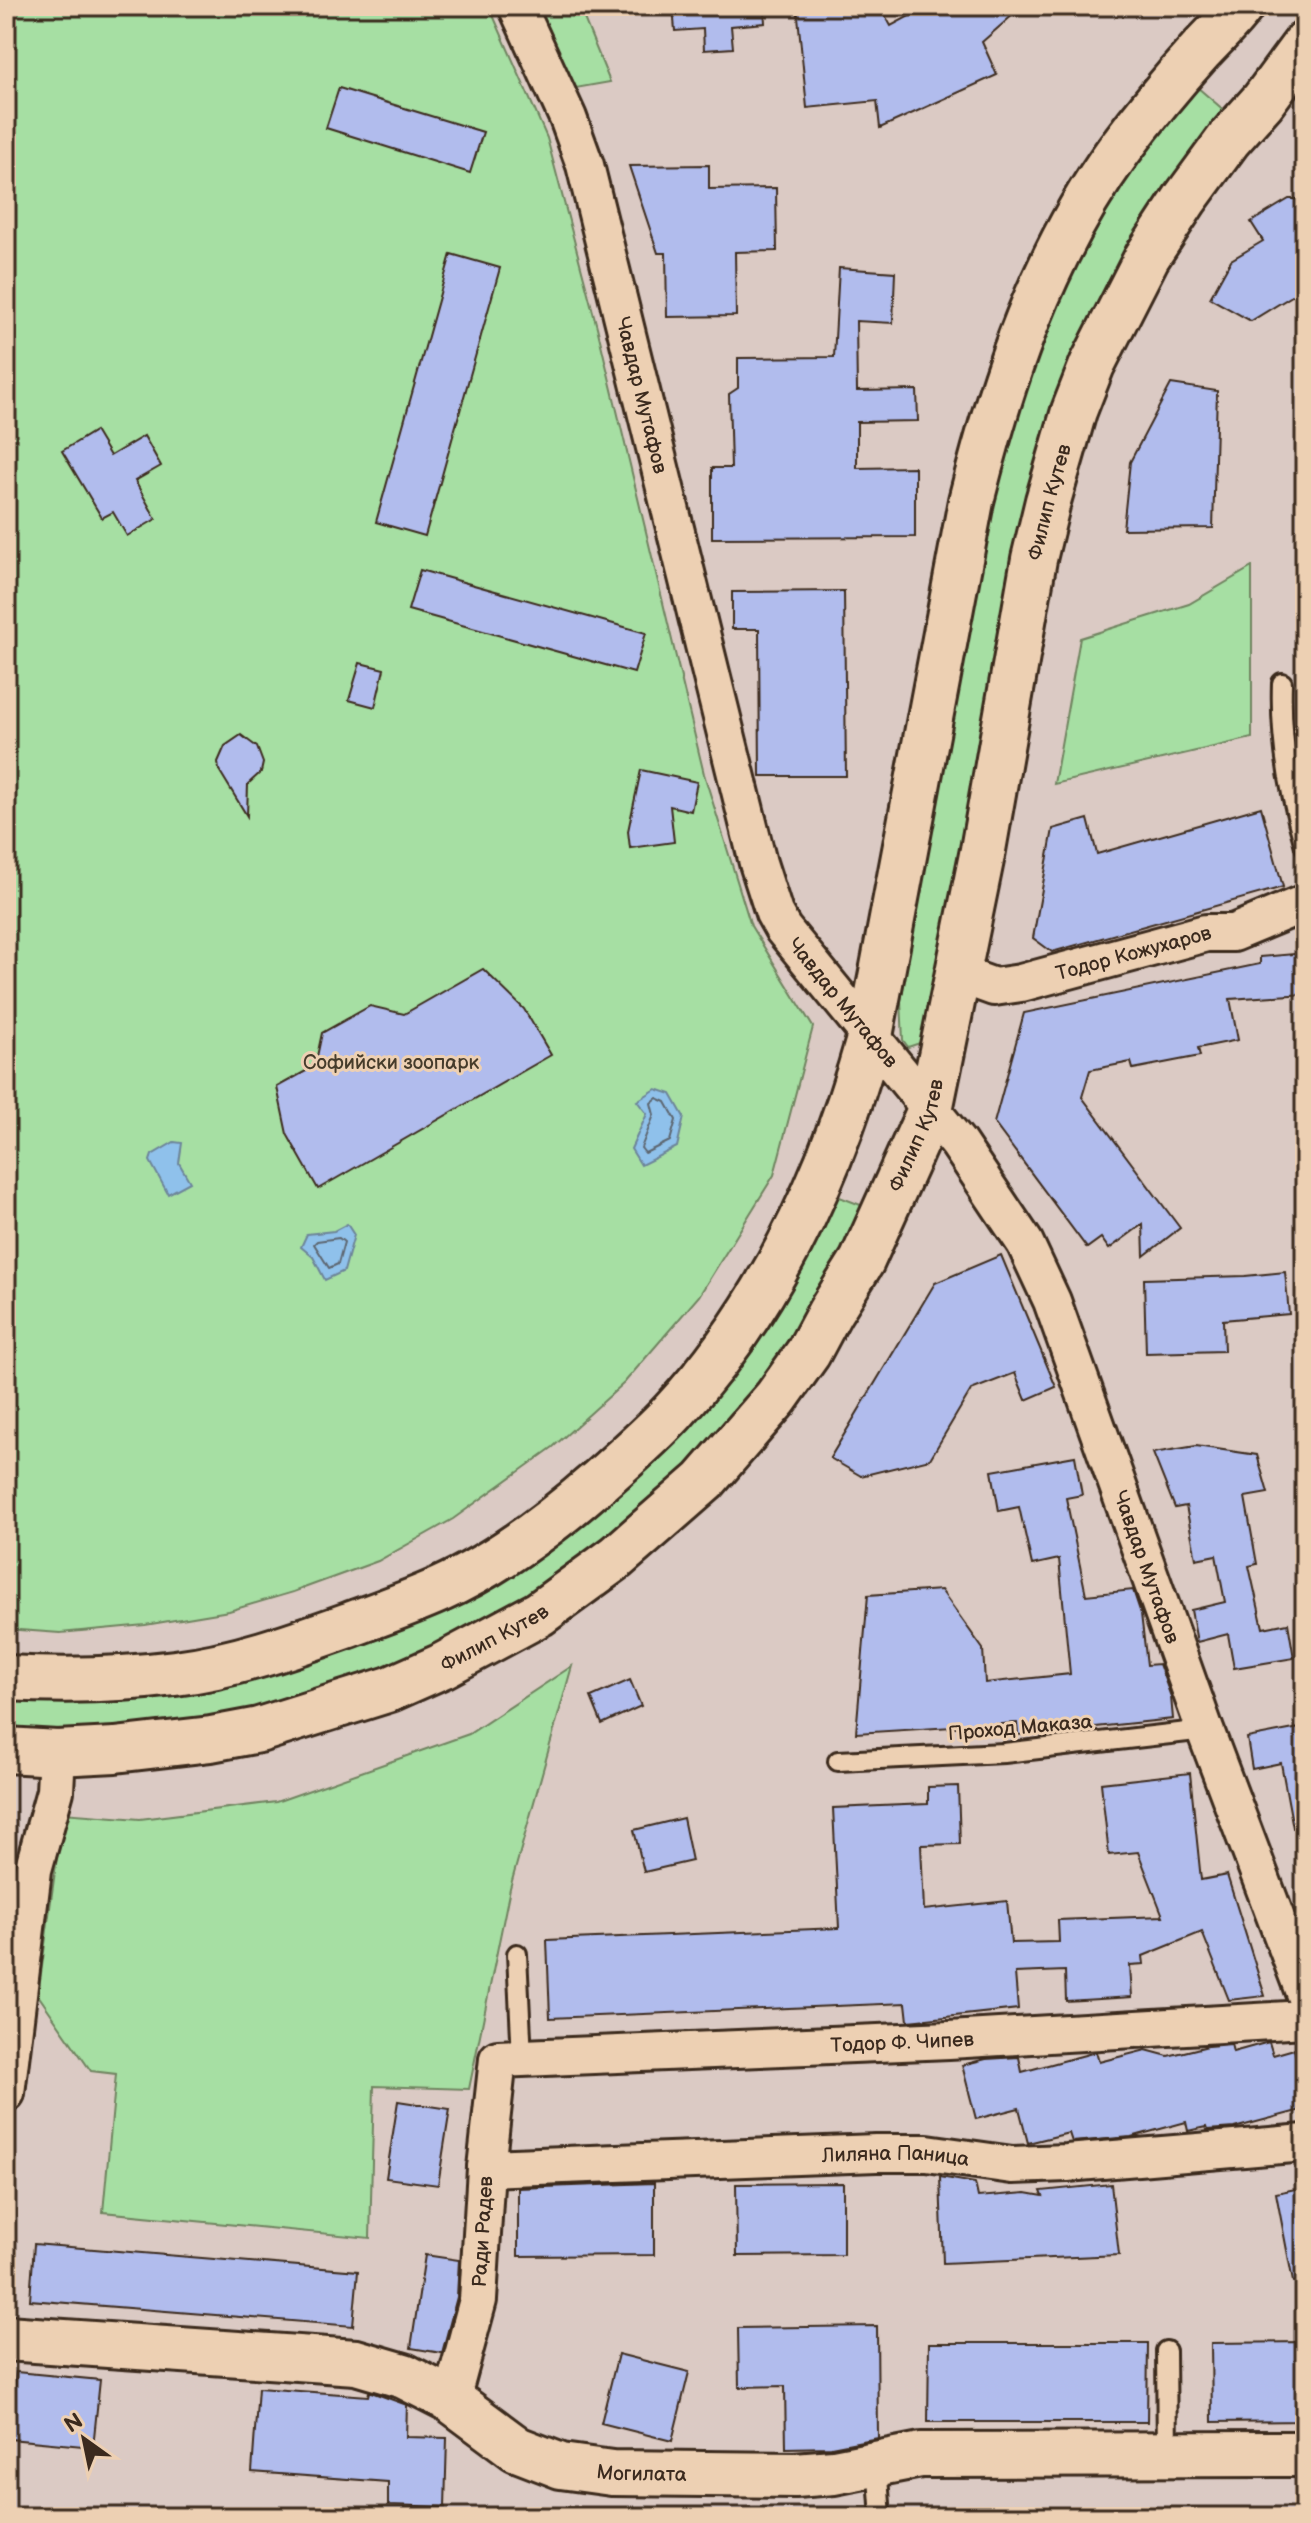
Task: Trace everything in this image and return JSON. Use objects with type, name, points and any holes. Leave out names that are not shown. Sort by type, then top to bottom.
[{"type":"main road","points":[[6,1678],[132,1677],[176,1673],[221,1664],[300,1643],[440,1590],[528,1538],[578,1499],[673,1413],[733,1337],[779,1263],[826,1168],[839,1137],[870,1036],[971,501],[1009,364],[1049,270],[1098,180],[1149,112],[1241,6]]},
{"type":"main road","name":"Филип Кутев","points":[[6,1750],[57,1753],[115,1750],[259,1730],[390,1689],[442,1666],[539,1614],[617,1557],[704,1481],[776,1398],[808,1353],[862,1261],[930,1110],[983,850],[1032,571],[1074,411],[1092,365],[1147,257],[1229,139],[1263,101],[1305,44]]},
{"type":"main road","name":"Могилата","points":[[6,2338],[356,2362],[404,2376],[451,2400],[517,2449],[561,2466],[612,2473],[795,2475],[834,2472],[921,2455],[1305,2454]]},
{"type":"street","name":"Чавдар Мутафов","points":[[517,6],[568,118],[585,165],[766,892],[774,913],[783,929],[958,1143],[1025,1243],[1047,1288],[1205,1730],[1305,1995]]},
{"type":"street","name":"Тодор Кожухаров","points":[[958,974],[994,987],[1021,983],[1206,933],[1233,933],[1305,903]]},
{"type":"street","points":[[6,2092],[33,1870],[55,1791],[57,1753]]},
{"type":"street","name":"Тодор Ф. Чипев","points":[[510,2058],[949,2040],[1305,2019]]},
{"type":"street","name":"Ради Радев","points":[[451,2400],[478,2300],[486,2168],[510,2058]]},
{"type":"street","name":"Лиляна Паница","points":[[486,2168],[876,2153],[927,2153],[1012,2165],[1305,2143]]},
{"type":"lane","points":[[1282,683],[1281,719],[1289,789],[1305,846]]},
{"type":"lane","name":"Проход Маказа","points":[[838,1761],[1004,1753],[1205,1730]]},
{"type":"lane","points":[[510,2058],[517,1954]]},
{"type":"lane","points":[[1166,2351],[1167,2454]]},
{"type":"lane","points":[[876,2462],[881,2517]]},
{"type":"green space","name":"Софийски зоопарк","points":[[6,6],[489,6],[547,138],[597,327],[704,774],[751,926],[813,1027],[774,1175],[699,1296],[624,1383],[553,1447],[453,1519],[378,1561],[229,1611],[145,1625],[60,1633],[6,1629]]},
{"type":"green space","points":[[538,6],[579,6],[610,82],[576,88]]},
{"type":"green space","points":[[1197,87],[1226,112],[1142,225],[996,651],[929,1019],[920,1043],[908,1047],[903,1040],[901,1001],[934,806],[1009,428],[1048,312],[1079,249],[1136,163]]},
{"type":"green space","points":[[1252,567],[1252,738],[1054,784],[1080,638],[1189,604]]},
{"type":"green space","points":[[837,1196],[866,1207],[801,1330],[756,1393],[698,1458],[568,1571],[504,1611],[375,1675],[244,1713],[152,1728],[71,1732],[6,1730],[6,1698],[280,1671],[353,1648],[424,1619],[478,1592],[819,1231]]},
{"type":"green space","points":[[572,1666],[510,1888],[469,2089],[374,2086],[370,2238],[103,2212],[116,2074],[91,2071],[38,1995],[63,1813],[140,1819],[276,1802],[469,1734]]},
{"type":"water","points":[[656,1089],[671,1094],[684,1117],[677,1147],[641,1165],[631,1149],[647,1114],[637,1101]]},
{"type":"water","points":[[174,1142],[182,1143],[179,1163],[190,1182],[168,1194],[150,1161],[152,1155]]},
{"type":"water","points":[[347,1224],[354,1235],[344,1271],[325,1280],[313,1257],[301,1247],[307,1234],[334,1231]]},
{"type":"building","points":[[673,6],[764,6],[765,23],[731,26],[733,48],[704,50],[703,29],[675,31]]},
{"type":"building","points":[[797,6],[880,6],[891,26],[928,6],[1023,6],[982,42],[997,75],[880,128],[877,101],[807,108]]},
{"type":"building","points":[[339,88],[483,132],[470,173],[326,128]]},
{"type":"building","points":[[709,165],[709,189],[776,188],[777,251],[735,252],[736,316],[667,317],[666,253],[658,253],[629,166]]},
{"type":"building","points":[[1289,199],[1305,199],[1305,288],[1251,321],[1210,298],[1231,260],[1263,241],[1251,222]]},
{"type":"building","points":[[451,254],[500,268],[425,536],[376,522]]},
{"type":"building","points":[[839,268],[895,272],[893,323],[856,321],[857,391],[917,390],[918,421],[857,422],[857,468],[915,467],[915,537],[712,538],[712,468],[731,468],[729,394],[738,388],[738,358],[834,357]]},
{"type":"building","points":[[1171,384],[1217,391],[1213,528],[1123,529],[1130,462]]},
{"type":"building","points":[[95,431],[110,456],[144,436],[161,466],[135,481],[156,519],[127,536],[113,512],[102,518],[62,451]]},
{"type":"building","points":[[420,570],[646,633],[634,673],[408,610]]},
{"type":"building","points":[[844,591],[846,776],[760,776],[759,629],[732,629],[732,592]]},
{"type":"building","points":[[360,663],[384,669],[375,707],[349,700]]},
{"type":"building","points":[[241,735],[257,747],[263,763],[261,772],[248,784],[247,816],[219,770],[218,762],[225,746]]},
{"type":"building","points":[[641,770],[697,782],[691,811],[670,806],[674,842],[630,848],[628,831]]},
{"type":"building","points":[[1261,807],[1283,887],[1052,952],[1033,938],[1053,829],[1088,819],[1097,854]]},
{"type":"building","points":[[1305,953],[1305,994],[1230,999],[1238,1040],[1198,1048],[1200,1056],[1133,1069],[1131,1062],[1090,1070],[1082,1097],[1180,1228],[1144,1256],[1143,1224],[1109,1249],[1101,1238],[1087,1248],[994,1123],[1024,1013],[1260,964],[1260,957]]},
{"type":"building","points":[[483,969],[524,1009],[551,1055],[318,1189],[287,1134],[277,1087],[315,1066],[322,1033],[370,1006],[404,1014]]},
{"type":"building","points":[[1001,1255],[1056,1387],[1026,1400],[1015,1373],[971,1390],[930,1459],[861,1476],[830,1458],[935,1283]]},
{"type":"building","points":[[1285,1272],[1289,1314],[1223,1320],[1224,1351],[1146,1353],[1144,1279]]},
{"type":"building","points":[[1196,1446],[1257,1455],[1268,1493],[1245,1497],[1257,1564],[1249,1566],[1263,1628],[1288,1623],[1294,1658],[1234,1668],[1228,1634],[1197,1642],[1191,1610],[1225,1602],[1216,1555],[1196,1559],[1186,1506],[1175,1508],[1153,1453]]},
{"type":"building","points":[[1075,1456],[1082,1495],[1066,1498],[1086,1595],[1133,1590],[1141,1614],[1147,1665],[1159,1664],[1171,1697],[1173,1719],[1018,1735],[1017,1723],[856,1733],[868,1595],[941,1590],[983,1649],[985,1683],[1070,1674],[1059,1559],[1032,1565],[1019,1507],[999,1511],[992,1471]]},
{"type":"building","points":[[630,1680],[641,1706],[602,1724],[591,1697]]},
{"type":"building","points":[[1305,1727],[1305,1827],[1293,1828],[1281,1763],[1252,1769],[1247,1738]]},
{"type":"building","points":[[1190,1773],[1201,1880],[1227,1875],[1265,1996],[1229,2000],[1202,1932],[1143,1956],[1144,1964],[1130,1965],[1132,1997],[1066,2001],[1065,1971],[1015,1973],[1018,2009],[908,2021],[906,2003],[550,2018],[547,1940],[839,1928],[833,1808],[928,1804],[928,1787],[958,1786],[960,1844],[921,1845],[924,1910],[1007,1901],[1011,1943],[1059,1942],[1058,1920],[1163,1916],[1138,1852],[1109,1855],[1101,1783]]},
{"type":"building","points":[[683,1818],[692,1861],[644,1872],[634,1830]]},
{"type":"building","points":[[1269,2042],[1273,2055],[1294,2049],[1305,2089],[1305,2109],[1234,2128],[1207,2130],[1206,2127],[1188,2131],[1186,2122],[1131,2137],[1072,2142],[1069,2133],[1028,2143],[1019,2108],[976,2119],[962,2065],[986,2059],[1019,2057],[1022,2072],[1096,2052],[1099,2062],[1146,2050],[1168,2056],[1231,2044],[1233,2052]]},
{"type":"building","points":[[398,2101],[450,2109],[438,2185],[386,2178]]},
{"type":"building","points":[[940,2177],[975,2183],[978,2197],[1026,2193],[1043,2196],[1041,2191],[1111,2184],[1119,2255],[943,2263]]},
{"type":"building","points":[[654,2183],[654,2255],[518,2256],[518,2188]]},
{"type":"building","points":[[843,2183],[843,2255],[737,2256],[736,2184]]},
{"type":"building","points":[[1305,2187],[1305,2281],[1293,2282],[1276,2193]]},
{"type":"building","points":[[34,2244],[358,2271],[353,2326],[30,2300]]},
{"type":"building","points":[[425,2255],[459,2260],[457,2297],[442,2353],[411,2348]]},
{"type":"building","points":[[877,2326],[878,2438],[831,2447],[786,2448],[785,2386],[739,2387],[738,2328]]},
{"type":"building","points":[[1305,2342],[1305,2421],[1212,2422],[1211,2343]]},
{"type":"building","points":[[929,2343],[1148,2343],[1147,2422],[928,2422]]},
{"type":"building","points":[[618,2354],[689,2372],[672,2441],[601,2423]]},
{"type":"building","points":[[16,2372],[100,2380],[93,2447],[10,2439]]},
{"type":"building","points":[[258,2388],[368,2396],[371,2392],[407,2405],[406,2437],[447,2438],[445,2507],[388,2505],[388,2482],[252,2472]]}]
